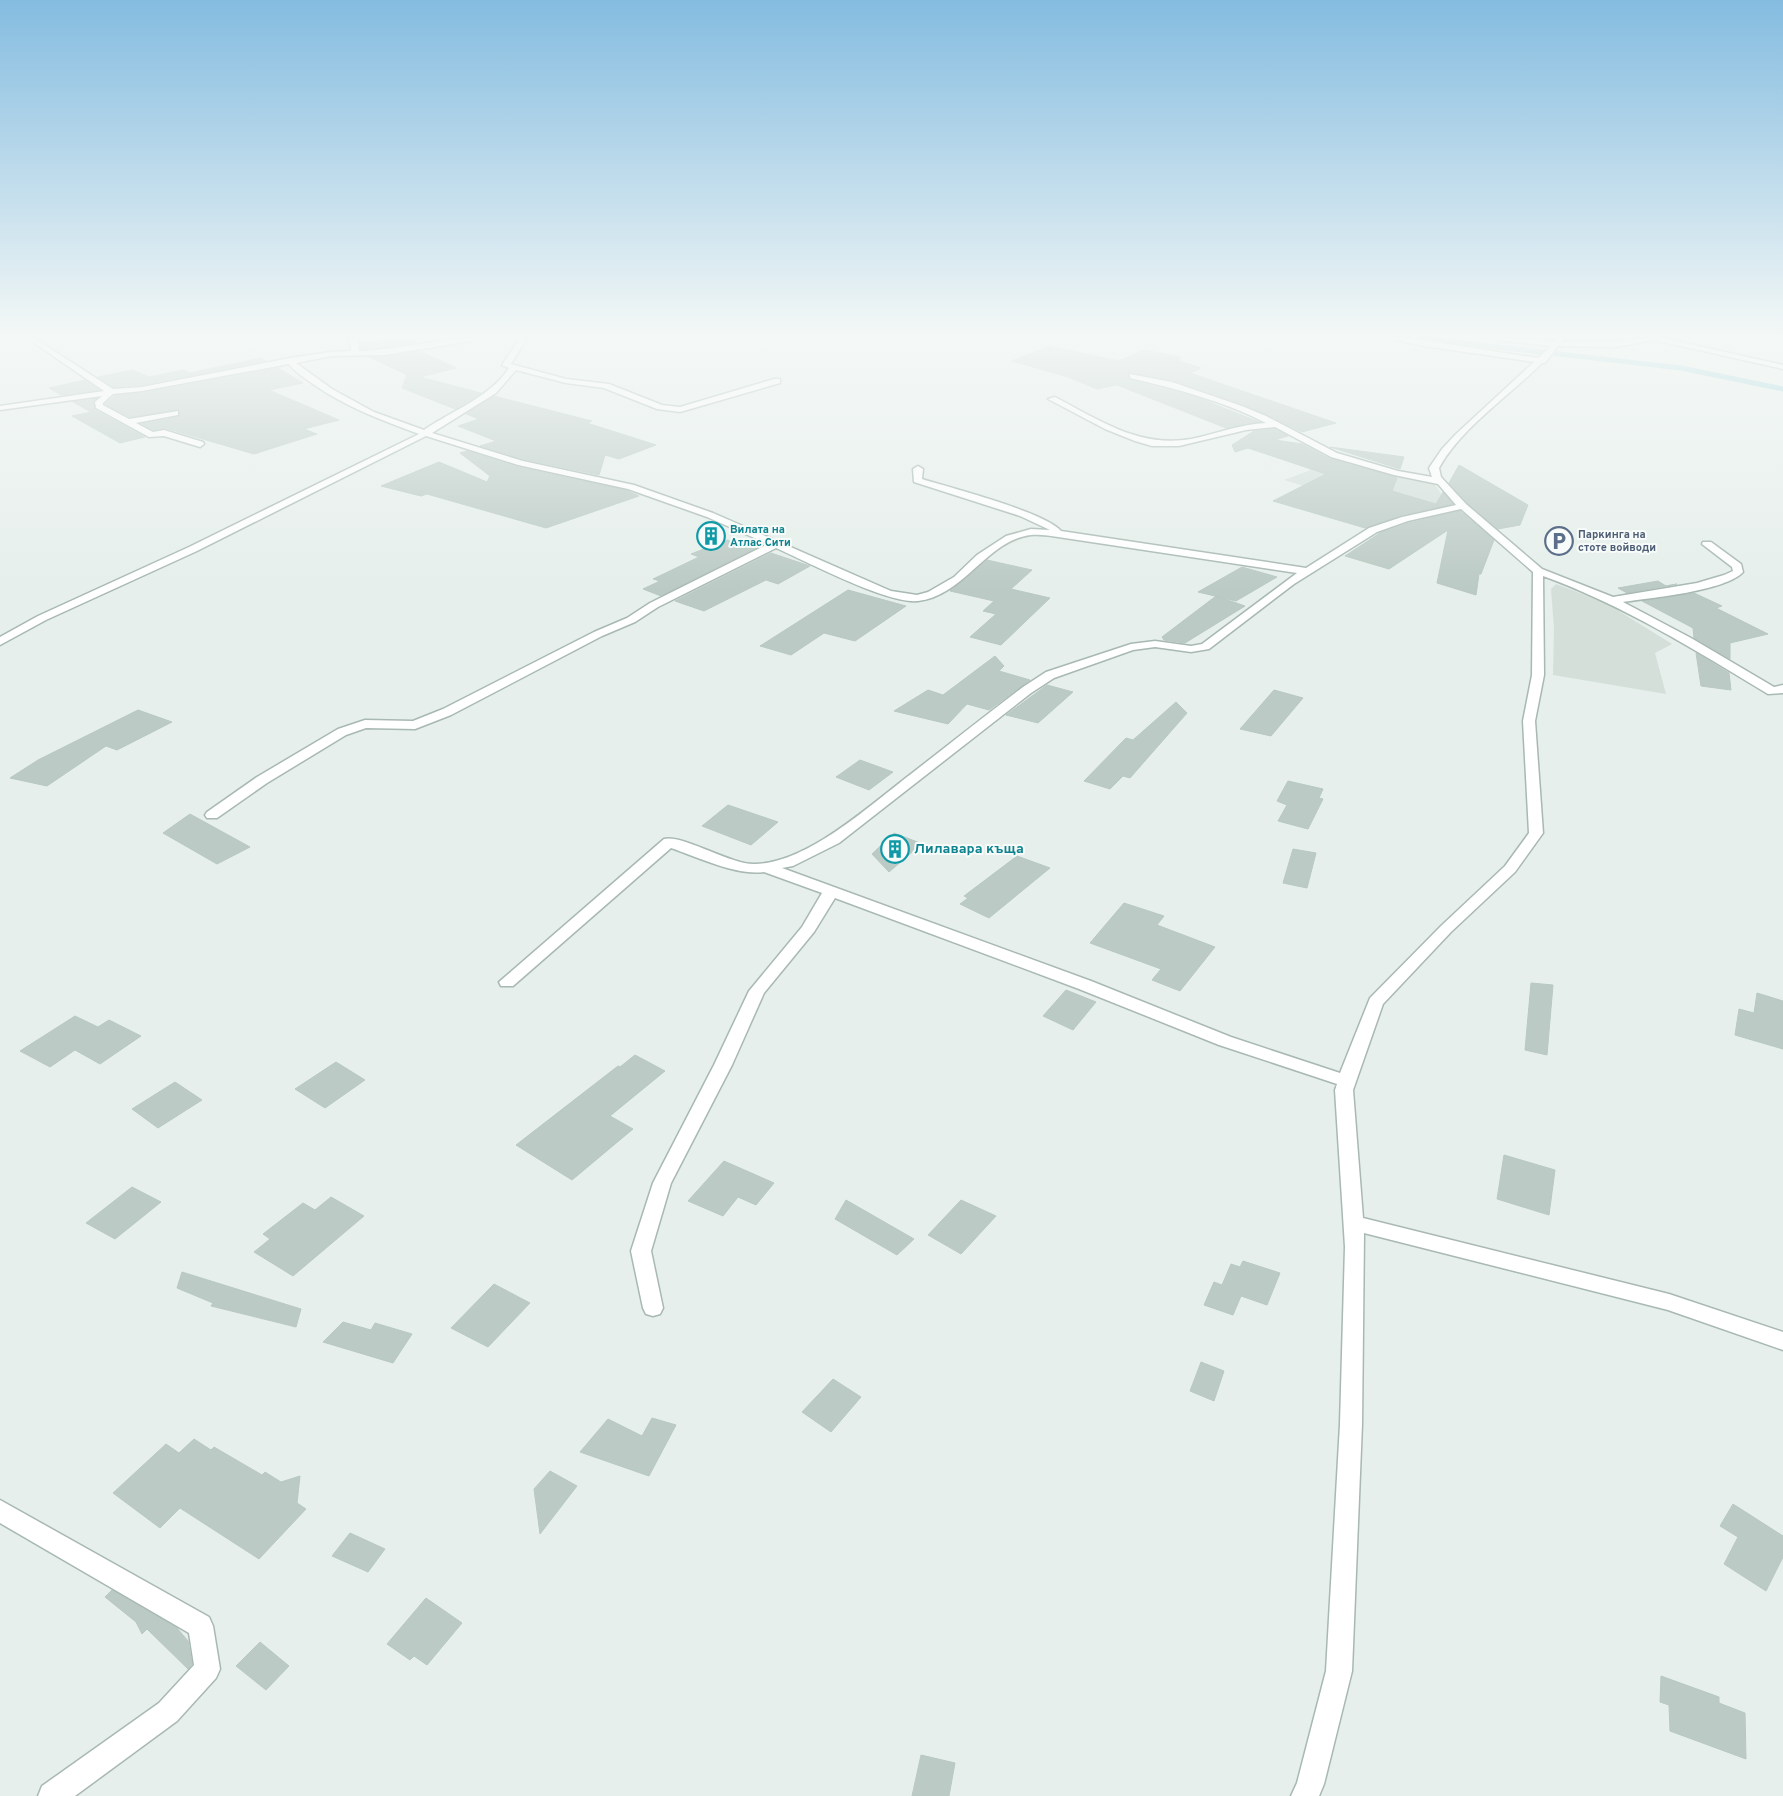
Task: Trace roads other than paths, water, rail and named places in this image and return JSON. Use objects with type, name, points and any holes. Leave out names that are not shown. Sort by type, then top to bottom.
[{"type":"street","points":[[126,422],[152,435],[164,433],[200,444]]},
{"type":"street","points":[[393,422],[521,463],[631,487],[710,515],[833,571],[889,594],[917,598],[932,594],[958,580],[981,556],[1010,538],[1031,532],[1058,534],[1307,571]]},
{"type":"street","points":[[0,642],[42,618],[369,464],[425,433],[441,422]]},
{"type":"street","points":[[1099,422],[1134,439],[1152,444],[1180,442],[1247,426],[1278,425]]},
{"type":"street","points":[[1271,422],[1334,455],[1397,473],[1441,482]]},
{"type":"street","points":[[1472,422],[1462,431],[1438,460],[1434,468],[1437,478],[1463,506],[1538,571],[1567,581],[1612,601],[1779,692]]},
{"type":"street","points":[[918,469],[917,480],[1023,514],[1053,528],[1058,534]]},
{"type":"street","points":[[507,982],[669,842],[722,861],[754,869],[788,863],[834,840],[1027,690],[1050,675],[1131,647],[1155,644],[1191,649],[1205,647],[1290,582],[1373,530],[1405,519],[1463,506]]},
{"type":"street","points":[[212,815],[262,780],[342,732],[365,724],[415,725],[448,712],[598,634],[631,620],[654,605],[776,544]]},
{"type":"street","points":[[1612,601],[1712,583],[1730,578],[1738,572],[1738,566],[1707,544]]},
{"type":"street","points":[[1305,1796],[1310,1784],[1339,1671],[1351,1424],[1354,1257],[1345,1086],[1376,1002],[1446,929],[1510,869],[1536,833],[1530,721],[1538,675],[1538,571]]},
{"type":"street","points":[[764,867],[1085,985],[1225,1041],[1345,1086]]},
{"type":"street","points":[[653,1308],[641,1251],[662,1183],[699,1114],[757,991],[809,929],[831,892]]},
{"type":"street","points":[[1353,1223],[1669,1302],[1783,1341]]},
{"type":"street","points":[[0,1511],[200,1626],[207,1669],[168,1712],[52,1796]]},
{"type":"place","name":"Вилата на Атлас Сити","points":[[711,536]]},
{"type":"place","name":"Паркинга на стоте войводи","points":[[1559,541]]},
{"type":"place","name":"Лилавара къща","points":[[895,849]]}]
